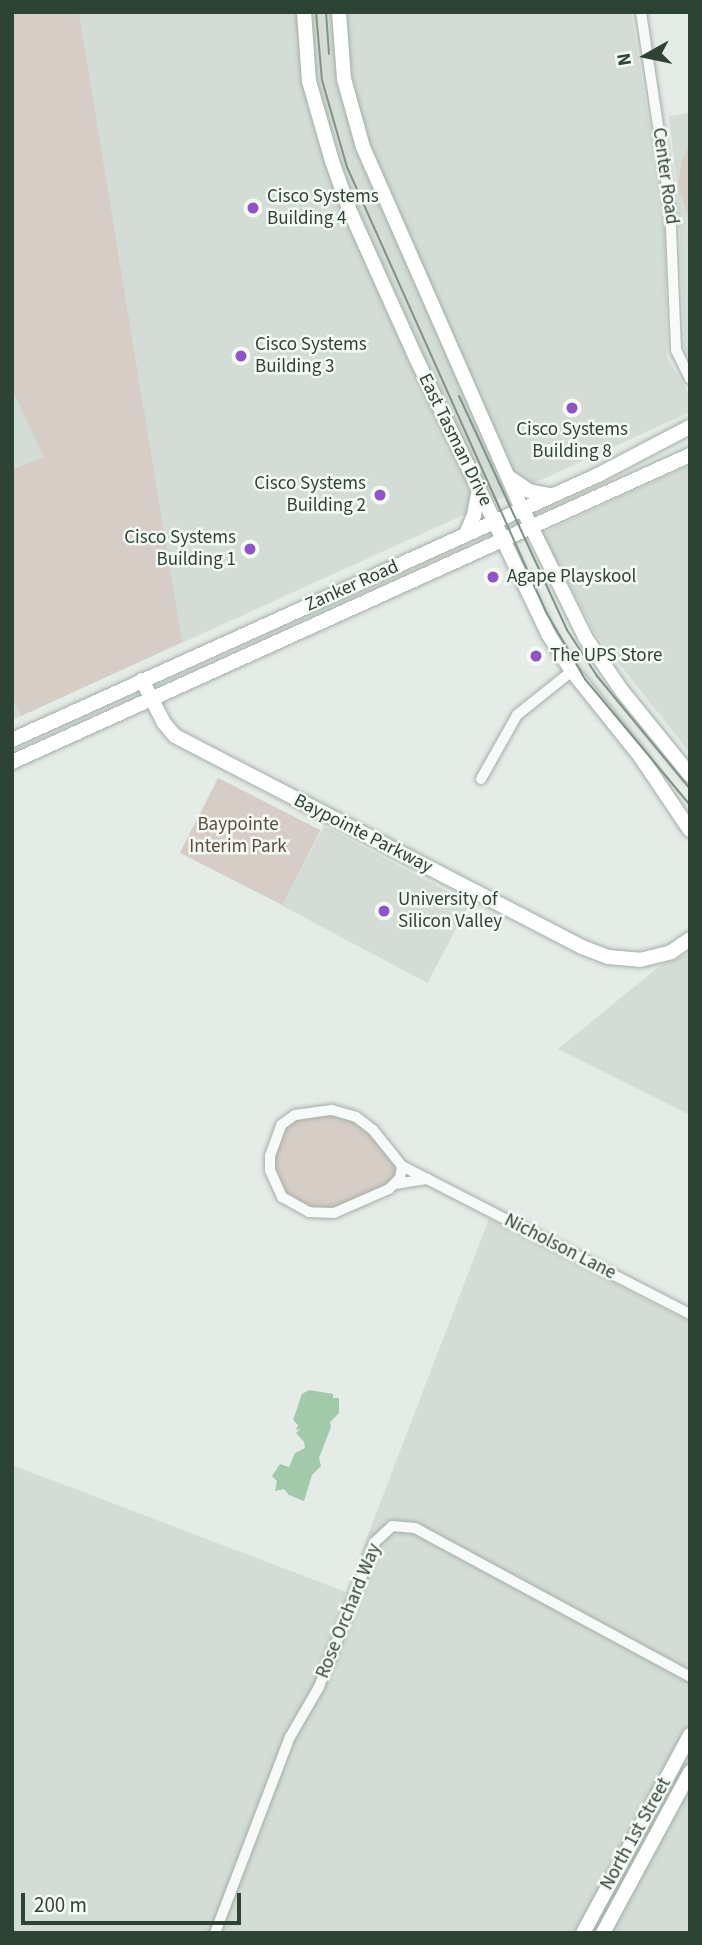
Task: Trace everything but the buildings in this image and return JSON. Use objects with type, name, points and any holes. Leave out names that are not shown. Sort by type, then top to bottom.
[{"type":"main road","name":"East Tasman Drive","points":[[304,12],[309,82],[340,185],[416,358],[548,634],[572,671],[628,740],[690,830]]},
{"type":"main road","name":"East Tasman Drive","points":[[339,12],[344,79],[363,147],[522,508],[572,613],[609,674],[690,775]]},
{"type":"main road","name":"Zanker Road","points":[[12,740],[627,461],[690,427]]},
{"type":"main road","name":"Zanker Road","points":[[12,762],[690,455]]},
{"type":"main road","points":[[508,477],[529,491],[549,495]]},
{"type":"main road","points":[[466,534],[474,515],[479,489]]},
{"type":"main road","points":[[544,554],[547,532],[556,516]]},
{"type":"main road","points":[[476,552],[513,563]]},
{"type":"main road","name":"Baypointe Parkway","points":[[142,680],[164,723],[175,736],[595,953],[640,960],[671,951],[690,939]]},
{"type":"main road","name":"North 1st Street","points":[[583,1933],[690,1735]]},
{"type":"main road","name":"North 1st Street","points":[[603,1933],[690,1772]]},
{"type":"street","name":"Center Road","points":[[640,12],[670,205],[676,349],[690,379]]},
{"type":"street","points":[[481,779],[517,715],[572,671]]},
{"type":"street","name":"Nicholson Lane","points":[[431,1180],[395,1184],[358,1204],[334,1213],[309,1212],[282,1197],[270,1170],[272,1144],[281,1125],[295,1115],[332,1110],[356,1117],[373,1130],[402,1166],[431,1180],[690,1314]]},
{"type":"street","points":[[395,1184],[402,1166]]},
{"type":"street","name":"Rose Orchard Way","points":[[215,1933],[290,1737],[319,1687],[375,1542],[392,1525],[415,1528],[690,1677]]},
{"type":"shaded area","points":[[79,12],[631,12],[665,221],[667,358],[690,395],[690,412],[12,720],[12,390],[45,457],[144,409]]},
{"type":"shaded area","points":[[690,113],[690,359],[685,352],[678,195],[669,116]]},
{"type":"shaded area","points":[[690,465],[690,753],[594,632],[542,533]]},
{"type":"shaded area","points":[[324,826],[470,903],[427,983],[282,905]]},
{"type":"shaded area","points":[[690,953],[690,1115],[558,1049],[661,965]]},
{"type":"shaded area","points":[[489,1219],[690,1322],[690,1933],[12,1933],[12,1465],[346,1592]]},
{"type":"shaded area","points":[[309,1390],[333,1394],[333,1398],[339,1398],[339,1413],[330,1422],[331,1427],[319,1458],[321,1466],[312,1475],[304,1501],[289,1495],[284,1489],[275,1491],[277,1481],[272,1476],[280,1464],[289,1467],[295,1453],[305,1448],[304,1442],[296,1433],[300,1429],[296,1430],[298,1425],[293,1420],[302,1394]]},
{"type":"green space","points":[[12,12],[79,12],[182,642],[21,716],[12,696],[12,470],[44,457],[12,390]]},
{"type":"green space","points":[[690,145],[689,220],[678,185],[682,159]]},
{"type":"green space","name":"Baypointe Interim Park","points":[[218,778],[320,830],[282,905],[180,853]]},
{"type":"green space","points":[[332,1112],[355,1119],[399,1166],[393,1181],[332,1209],[310,1209],[284,1195],[277,1183],[273,1156],[284,1127],[296,1117]]},
{"type":"tram line","points":[[316,12],[322,80],[347,167],[546,612],[585,679],[690,805]]},
{"type":"tram line","points":[[326,12],[329,54]]},
{"type":"tram line","points":[[459,396],[567,630],[597,676],[690,789]]},
{"type":"place","name":"Cisco Systems Building 4","points":[[253,208]]},
{"type":"place","name":"Cisco Systems Building 3","points":[[241,356]]},
{"type":"place","name":"Cisco Systems Building 8","points":[[572,408]]},
{"type":"place","name":"Cisco Systems Building 2","points":[[380,495]]},
{"type":"place","name":"Cisco Systems Building 1","points":[[250,549]]},
{"type":"place","name":"Agape Playskool","points":[[493,577]]},
{"type":"place","name":"The UPS Store","points":[[536,656]]},
{"type":"place","name":"University of Silicon Valley","points":[[384,911]]}]
